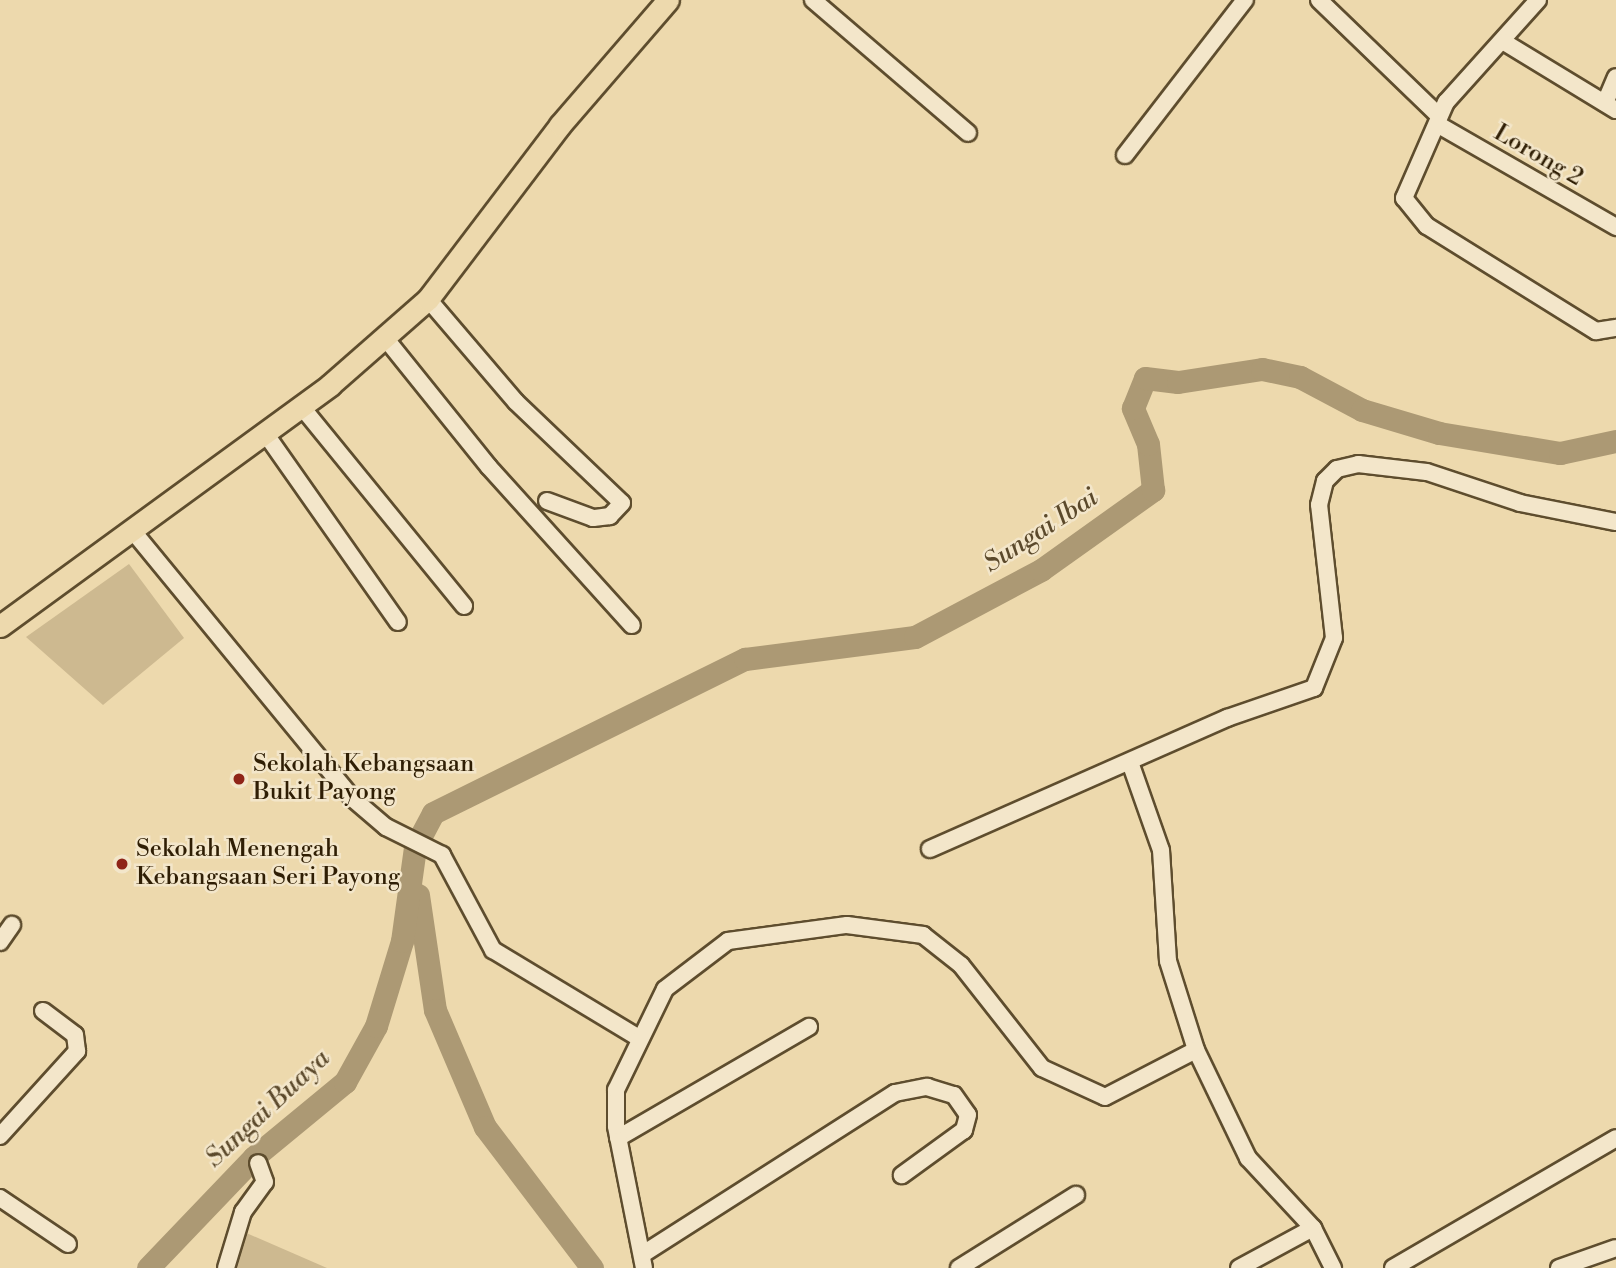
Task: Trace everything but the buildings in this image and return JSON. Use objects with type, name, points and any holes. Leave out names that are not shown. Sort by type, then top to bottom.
[{"type":"main road","points":[[0,626],[265,433],[386,339],[428,299],[560,125],[668,0]]},
{"type":"street","points":[[813,0],[968,133]]},
{"type":"street","points":[[1125,155],[1245,0]]},
{"type":"street","name":"Lorong 2","points":[[1319,0],[1438,120],[1616,227]]},
{"type":"street","points":[[1538,0],[1438,120],[1407,184],[1404,198],[1413,216],[1596,331],[1616,328]]},
{"type":"street","points":[[1504,42],[1610,106],[1616,77]]},
{"type":"street","points":[[428,299],[552,440],[622,503],[610,516],[593,519],[547,501]]},
{"type":"street","points":[[386,339],[489,467],[632,625]]},
{"type":"street","points":[[301,406],[464,606]]},
{"type":"street","points":[[265,433],[398,622]]},
{"type":"street","points":[[930,849],[1131,765],[1227,718],[1310,690],[1333,644],[1319,505],[1325,481],[1337,470],[1358,464],[1427,472],[1521,503],[1616,522]]},
{"type":"street","points":[[132,530],[352,797],[397,832],[436,851],[493,950],[637,1037]]},
{"type":"street","points":[[1131,765],[1161,850],[1168,961],[1196,1050],[1248,1158],[1313,1228],[1333,1268]]},
{"type":"street","points":[[0,942],[12,925]]},
{"type":"street","points":[[902,1175],[964,1130],[968,1115],[954,1095],[927,1087],[895,1093],[643,1261],[618,1138],[616,1090],[637,1037],[665,989],[728,941],[847,925],[901,929],[940,946],[1042,1068],[1105,1097],[1196,1050]]},
{"type":"street","points":[[0,1136],[78,1051],[75,1035],[43,1011]]},
{"type":"street","points":[[618,1138],[809,1027]]},
{"type":"street","points":[[1393,1268],[1616,1138]]},
{"type":"street","points":[[226,1268],[243,1212],[265,1182],[258,1163]]},
{"type":"street","points":[[960,1268],[1076,1195]]},
{"type":"street","points":[[0,1198],[68,1244]]},
{"type":"street","points":[[1239,1268],[1313,1228]]},
{"type":"street","points":[[1559,1268],[1616,1248]]},
{"type":"shaded area","points":[[129,564],[184,638],[103,705],[26,637]]},
{"type":"shaded area","points":[[244,1232],[327,1268],[234,1268]]},
{"type":"waterway","name":"Sungai Ibai","points":[[148,1268],[254,1157],[345,1082],[376,1026],[402,941],[415,847],[433,813],[745,659],[915,637],[1041,570],[1153,490],[1148,444],[1133,408],[1145,378],[1178,382],[1262,369],[1300,377],[1362,410],[1439,433],[1560,453],[1616,441]]},
{"type":"waterway","points":[[418,895],[435,1010],[485,1127],[592,1268]]},
{"type":"place","name":"Sekolah Kebangsaan Bukit Payong","points":[[239,779]]},
{"type":"place","name":"Sekolah Menengah Kebangsaan Seri Payong","points":[[122,864]]},
{"type":"water label","name":"Sungai Buaya","points":[[268,1109]]}]
